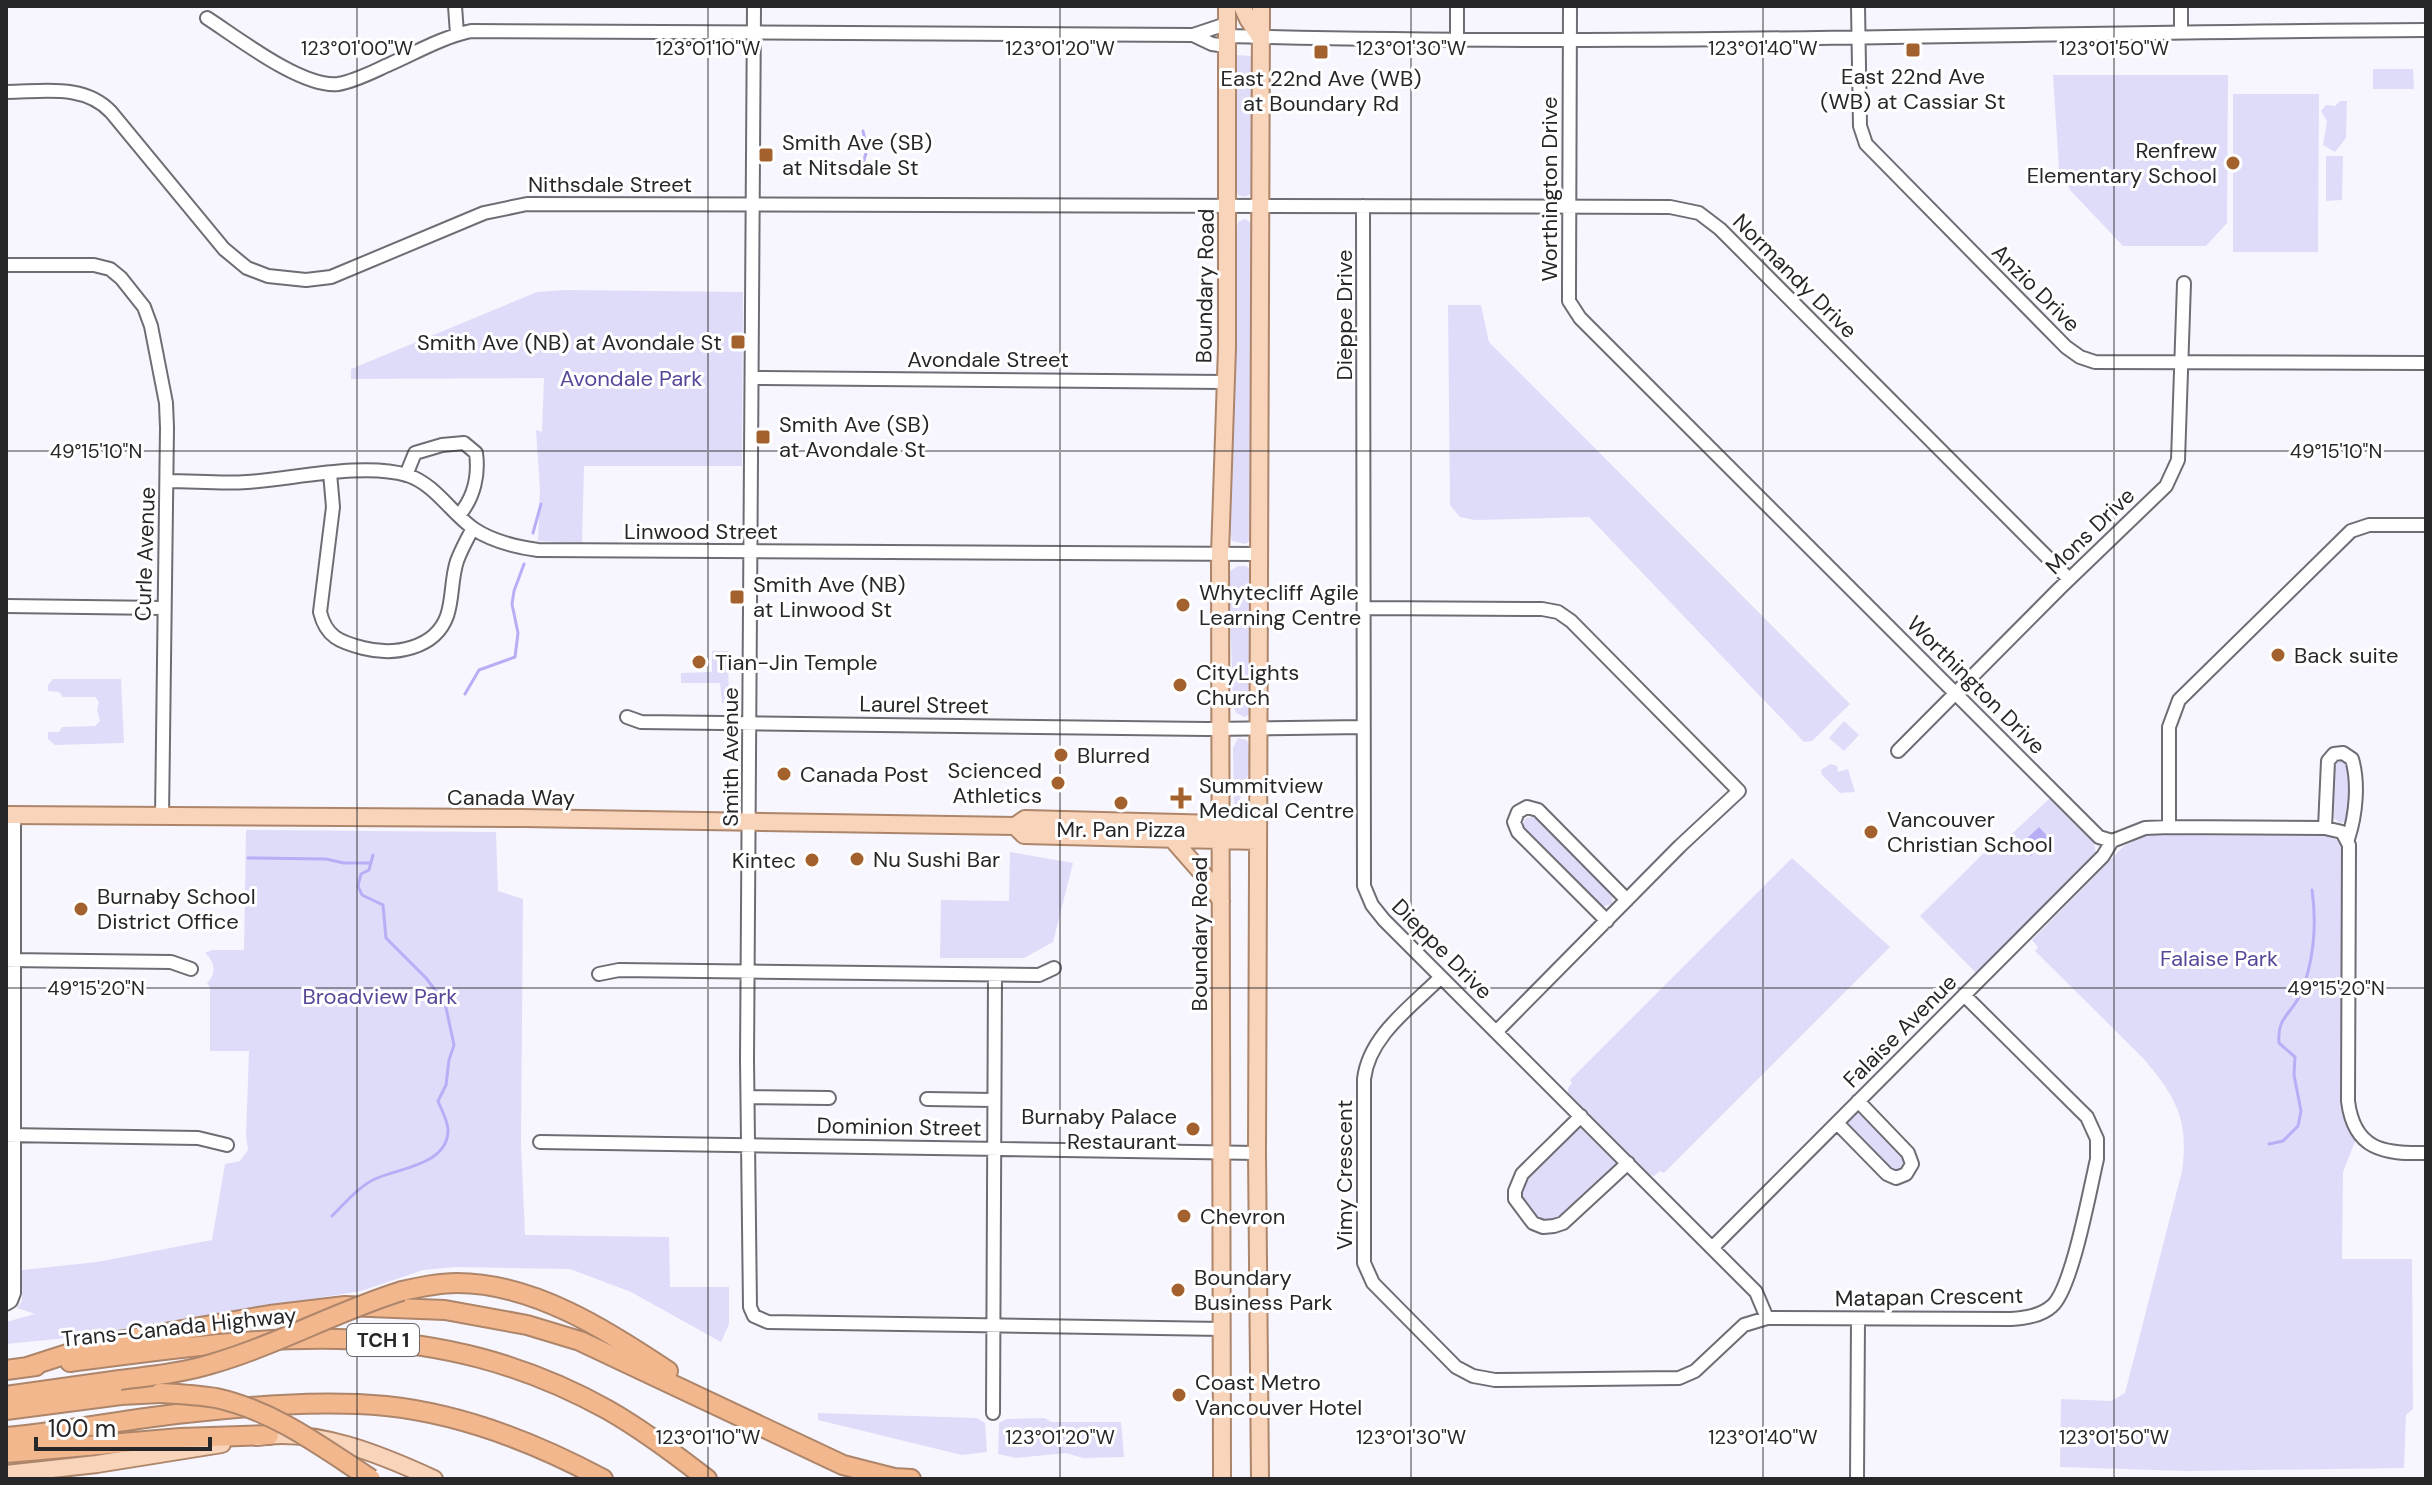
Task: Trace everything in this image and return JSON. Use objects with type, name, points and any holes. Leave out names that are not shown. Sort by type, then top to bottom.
[{"type":"highway","points":[[6,1396],[210,1365],[371,1300],[402,1291],[459,1283],[501,1288],[541,1300],[574,1315],[720,1406]]},
{"type":"highway","points":[[27,1367],[95,1345],[255,1317],[345,1306],[483,1315],[580,1341],[843,1465],[884,1476],[911,1479]]},
{"type":"highway","name":"Trans-Canada Highway","points":[[6,1370],[265,1339],[346,1337],[399,1342],[455,1352],[511,1367],[564,1388],[657,1440],[707,1479]]},
{"type":"highway","points":[[6,1410],[121,1395],[160,1393],[217,1398],[265,1414],[313,1440],[371,1479]]},
{"type":"highway","points":[[6,1437],[184,1413],[256,1407],[314,1404],[386,1407],[452,1419],[510,1435],[603,1479]]},
{"type":"highway","points":[[6,1453],[180,1438],[269,1435]]},
{"type":"main road","name":"Boundary Road","points":[[1222,1479],[1220,554],[1228,206],[1227,6]]},
{"type":"main road","points":[[1242,6],[1260,37]]},
{"type":"main road","points":[[1260,1479],[1257,1153],[1261,6]]},
{"type":"main road","name":"Canada Way","points":[[10,815],[1015,826],[1025,819],[1258,833]]},
{"type":"main road","name":"Canada Way","points":[[1015,826],[1024,835],[1173,840],[1221,832]]},
{"type":"main road","points":[[1173,840],[1209,881],[1221,902]]},
{"type":"main road","points":[[6,1474],[97,1464],[269,1435],[294,1436],[342,1445],[388,1459],[434,1479]]},
{"type":"street","points":[[455,6],[457,34]]},
{"type":"street","name":"Smith Avenue","points":[[754,6],[748,971],[750,1307],[754,1316],[768,1322],[994,1324]]},
{"type":"street","points":[[1457,6],[1457,39]]},
{"type":"street","name":"Worthington Drive","points":[[1570,6],[1569,301],[1580,318],[2099,837],[2112,841]]},
{"type":"street","name":"Anzio Drive","points":[[1858,6],[1860,126],[1866,144],[2066,347],[2080,357],[2095,362],[2426,363]]},
{"type":"street","points":[[2181,6],[2181,32]]},
{"type":"street","points":[[207,18],[303,78],[322,84],[339,84],[356,79],[457,34],[471,31],[1226,35],[1569,41],[2426,30]]},
{"type":"street","points":[[1193,35],[1212,44],[1226,35]]},
{"type":"street","name":"Nithsdale Street","points":[[6,92],[78,92],[103,103],[231,256],[247,268],[279,278],[306,280],[331,277],[484,213],[517,205],[1260,206]]},
{"type":"street","name":"Normandy Drive","points":[[1260,206],[1670,207],[1699,213],[2069,579]]},
{"type":"street","name":"Dieppe Drive","points":[[1363,206],[1364,886],[1372,905],[1441,977],[1756,1292],[1767,1318]]},
{"type":"street","name":"Curle Avenue","points":[[6,265],[99,266],[110,269],[144,307],[151,326],[166,403],[162,817]]},
{"type":"street","name":"Mons Drive","points":[[1898,751],[2166,486],[2178,460],[2184,283]]},
{"type":"street","name":"Avondale Street","points":[[752,378],[1225,382]]},
{"type":"street","points":[[167,481],[248,482],[367,472],[406,475],[415,453],[442,445],[464,443],[476,453],[476,473],[471,500],[460,514]]},
{"type":"street","points":[[330,473],[333,507],[320,612],[329,634],[340,642],[375,651],[396,651],[430,639],[447,616],[456,563],[473,528]]},
{"type":"street","name":"Linwood Street","points":[[406,475],[460,514],[473,528],[519,547],[538,550],[1260,554]]},
{"type":"street","points":[[2169,827],[2169,727],[2179,700],[2351,531],[2369,525],[2426,525]]},
{"type":"street","points":[[6,606],[163,608]]},
{"type":"street","points":[[1365,608],[1542,609],[1558,612],[1571,621],[1739,791],[1680,846],[1496,1032]]},
{"type":"street","name":"Laurel Street","points":[[627,717],[641,722],[1363,727]]},
{"type":"street","points":[[2325,828],[2328,761],[2334,754],[2343,753],[2352,759],[2354,773],[2354,820],[2348,839],[2349,1109],[2358,1131],[2373,1146],[2390,1153],[2426,1153]]},
{"type":"street","points":[[1607,921],[1518,832],[1514,822],[1518,812],[1527,807],[1538,810],[1627,900]]},
{"type":"street","points":[[9,1303],[14,1293],[10,1136],[10,815]]},
{"type":"street","points":[[2112,841],[2145,828],[2169,827],[2325,828],[2339,830],[2348,839]]},
{"type":"street","name":"Falaise Avenue","points":[[1713,1247],[2103,856],[2112,841]]},
{"type":"street","points":[[10,960],[171,962],[191,969]]},
{"type":"street","points":[[599,974],[619,970],[1039,975],[1054,968]]},
{"type":"street","points":[[993,1413],[995,975]]},
{"type":"street","name":"Vimy Crescent","points":[[1441,977],[1374,1045],[1366,1062],[1364,1263],[1373,1283],[1456,1367],[1473,1376],[1495,1380],[1679,1378],[1695,1371],[1744,1325],[1767,1318]]},
{"type":"street","name":"Matapan Crescent","points":[[1767,1318],[2024,1318],[2052,1306],[2066,1283],[2097,1159],[2097,1139],[2087,1117],[1964,995]]},
{"type":"street","points":[[748,1097],[829,1098]]},
{"type":"street","points":[[927,1099],[994,1100]]},
{"type":"street","points":[[1837,1123],[1887,1174],[1896,1178],[1906,1174],[1912,1164],[1908,1153],[1858,1101]]},
{"type":"street","points":[[1581,1116],[1517,1182],[1515,1199],[1533,1223],[1543,1227],[1563,1223],[1628,1163]]},
{"type":"street","points":[[10,1136],[198,1138],[227,1145]]},
{"type":"street","name":"Dominion Street","points":[[540,1142],[1257,1153]]},
{"type":"street","points":[[1857,1479],[1858,1319]]},
{"type":"street","points":[[994,1324],[1223,1329]]},
{"type":"green space","points":[[1235,55],[1252,56],[1253,61],[1253,189],[1245,197],[1238,195],[1235,187]]},
{"type":"green space","points":[[2373,69],[2413,69],[2414,89],[2373,89]]},
{"type":"green space","points":[[2053,75],[2228,75],[2227,223],[2206,246],[2123,246],[2070,190],[2059,169]]},
{"type":"green space","points":[[2233,94],[2319,94],[2318,252],[2233,252]]},
{"type":"green space","points":[[2340,101],[2347,101],[2346,138],[2335,152],[2323,145],[2327,121],[2321,111],[2326,105],[2335,106]]},
{"type":"green space","points":[[2326,156],[2343,156],[2342,200],[2326,201]]},
{"type":"green space","points":[[1245,219],[1253,229],[1251,540],[1245,544],[1232,541],[1229,527],[1236,232],[1238,222]]},
{"type":"green space","name":"Avondale Park","points":[[537,292],[743,292],[742,466],[584,466],[582,543],[538,541],[540,489],[536,430],[542,432],[544,378],[351,379],[351,369]]},
{"type":"green space","points":[[1448,305],[1481,305],[1489,342],[1850,704],[1812,741],[1804,742],[1589,517],[1475,520],[1460,517],[1450,505]]},
{"type":"green space","points":[[1238,566],[1251,570],[1251,713],[1245,717],[1236,713],[1233,705],[1229,577],[1230,571]]},
{"type":"green space","points":[[712,651],[728,651],[729,703],[722,703],[720,683],[681,683],[681,673],[712,672]]},
{"type":"green space","points":[[53,679],[121,679],[124,743],[55,745],[48,739],[48,732],[59,732],[62,727],[95,726],[100,721],[97,710],[99,702],[95,697],[63,697],[59,692],[48,691]]},
{"type":"green space","points":[[1844,721],[1859,735],[1844,751],[1829,738]]},
{"type":"green space","points":[[1238,738],[1247,740],[1250,757],[1245,787],[1234,812],[1233,748]]},
{"type":"green space","points":[[2341,759],[2349,769],[2351,793],[2350,816],[2340,823],[2331,816],[2332,767],[2335,761]]},
{"type":"green space","points":[[1830,764],[1837,766],[1838,772],[1848,769],[1855,792],[1840,793],[1822,775],[1821,770]]},
{"type":"green space","points":[[2050,798],[2094,843],[2096,853],[1977,974],[1920,916],[1990,847],[1998,847]]},
{"type":"green space","points":[[1526,818],[1540,820],[1613,892],[1612,904],[1600,907],[1530,838],[1523,823]]},
{"type":"green space","name":"Broadview Park","points":[[246,830],[496,832],[498,891],[523,899],[521,1144],[525,1235],[669,1237],[670,1287],[729,1287],[729,1324],[721,1342],[631,1292],[570,1269],[456,1267],[423,1270],[361,1291],[68,1338],[6,1344],[6,1322],[35,1314],[17,1308],[22,1301],[22,1270],[97,1262],[212,1240],[225,1164],[240,1161],[248,1150],[249,1051],[210,1051],[210,987],[207,983],[214,968],[205,953],[212,950],[244,950]]},
{"type":"green space","name":"Falaise Park","points":[[2153,835],[2328,836],[2336,839],[2342,847],[2342,1103],[2346,1122],[2356,1139],[2343,1172],[2342,1259],[2412,1259],[2413,1409],[2406,1415],[2404,1468],[2187,1471],[2060,1467],[2061,1399],[2111,1401],[2125,1393],[2182,1171],[2184,1137],[2172,1097],[2154,1072],[2035,951],[2038,947],[2032,940],[2124,846]]},
{"type":"green space","points":[[1010,852],[1073,863],[1053,942],[1024,958],[940,958],[941,900],[1009,901]]},
{"type":"green space","points":[[1792,858],[1890,947],[1664,1173],[1660,1171],[1654,1176],[1650,1175],[1629,1156],[1562,1221],[1535,1218],[1521,1198],[1523,1179],[1588,1114],[1568,1093],[1572,1083],[1570,1080]]},
{"type":"green space","points":[[1858,1113],[1905,1157],[1906,1163],[1901,1172],[1892,1172],[1847,1126],[1847,1121]]},
{"type":"green space","points":[[818,1413],[977,1418],[985,1423],[987,1452],[962,1455],[818,1420]]},
{"type":"green space","points":[[1044,1418],[1052,1422],[1121,1422],[1124,1457],[1083,1458],[1066,1453],[1016,1458],[998,1454],[999,1423],[1006,1419]]},
{"type":"shaded area","points":[[2039,827],[2049,838],[2031,856],[2020,845]]},
{"type":"waterway","points":[[863,131],[867,149],[863,164]]},
{"type":"waterway","points":[[533,533],[541,504]]},
{"type":"waterway","points":[[465,694],[479,670],[515,657],[518,633],[512,604],[524,564]]},
{"type":"waterway","points":[[332,1216],[369,1182],[431,1158],[446,1142],[448,1130],[438,1101],[446,1085],[454,1045],[445,1003],[426,978],[386,938],[383,905],[362,895],[358,886],[361,874],[369,870],[373,855]]},
{"type":"waterway","points":[[248,858],[371,863]]},
{"type":"waterway","points":[[2269,1144],[2283,1141],[2298,1126],[2301,1111],[2294,1075],[2295,1057],[2279,1043],[2279,1035],[2282,1022],[2299,997],[2308,972],[2314,930],[2312,890]]},
{"type":"place","name":"East 22nd Ave (WB) at Cassiar St","points":[[1913,50]]},
{"type":"place","name":"East 22nd Ave (WB) at Boundary Rd","points":[[1321,52]]},
{"type":"place","name":"Smith Ave (SB) at Nitsdale St","points":[[766,155]]},
{"type":"place","name":"Renfrew Elementary School","points":[[2233,163]]},
{"type":"place","name":"Smith Ave (NB) at Avondale St","points":[[738,342]]},
{"type":"place","name":"Smith Ave (SB) at Avondale St","points":[[763,437]]},
{"type":"place","name":"Smith Ave (NB) at Linwood St","points":[[737,597]]},
{"type":"place","name":"Whytecliff Agile Learning Centre","points":[[1183,605]]},
{"type":"place","name":"Back suite","points":[[2278,655]]},
{"type":"place","name":"Tian-Jin Temple","points":[[699,662]]},
{"type":"place","name":"CityLights Church","points":[[1180,685]]},
{"type":"place","name":"Blurred","points":[[1061,755]]},
{"type":"place","name":"Canada Post","points":[[784,774]]},
{"type":"place","name":"Scienced Athletics","points":[[1058,783]]},
{"type":"place","name":"Summitview Medical Centre","points":[[1181,798]]},
{"type":"place","name":"Mr. Pan Pizza","points":[[1121,803]]},
{"type":"place","name":"Vancouver Christian School","points":[[1871,832]]},
{"type":"place","name":"Nu Sushi Bar","points":[[857,859]]},
{"type":"place","name":"Kintec","points":[[812,860]]},
{"type":"place","name":"Burnaby School District Office","points":[[81,909]]},
{"type":"place","name":"Burnaby Palace Restaurant","points":[[1193,1129]]},
{"type":"place","name":"Chevron","points":[[1184,1216]]},
{"type":"place","name":"Boundary Business Park","points":[[1178,1290]]},
{"type":"place","name":"Coast Metro Vancouver Hotel","points":[[1179,1395]]}]
